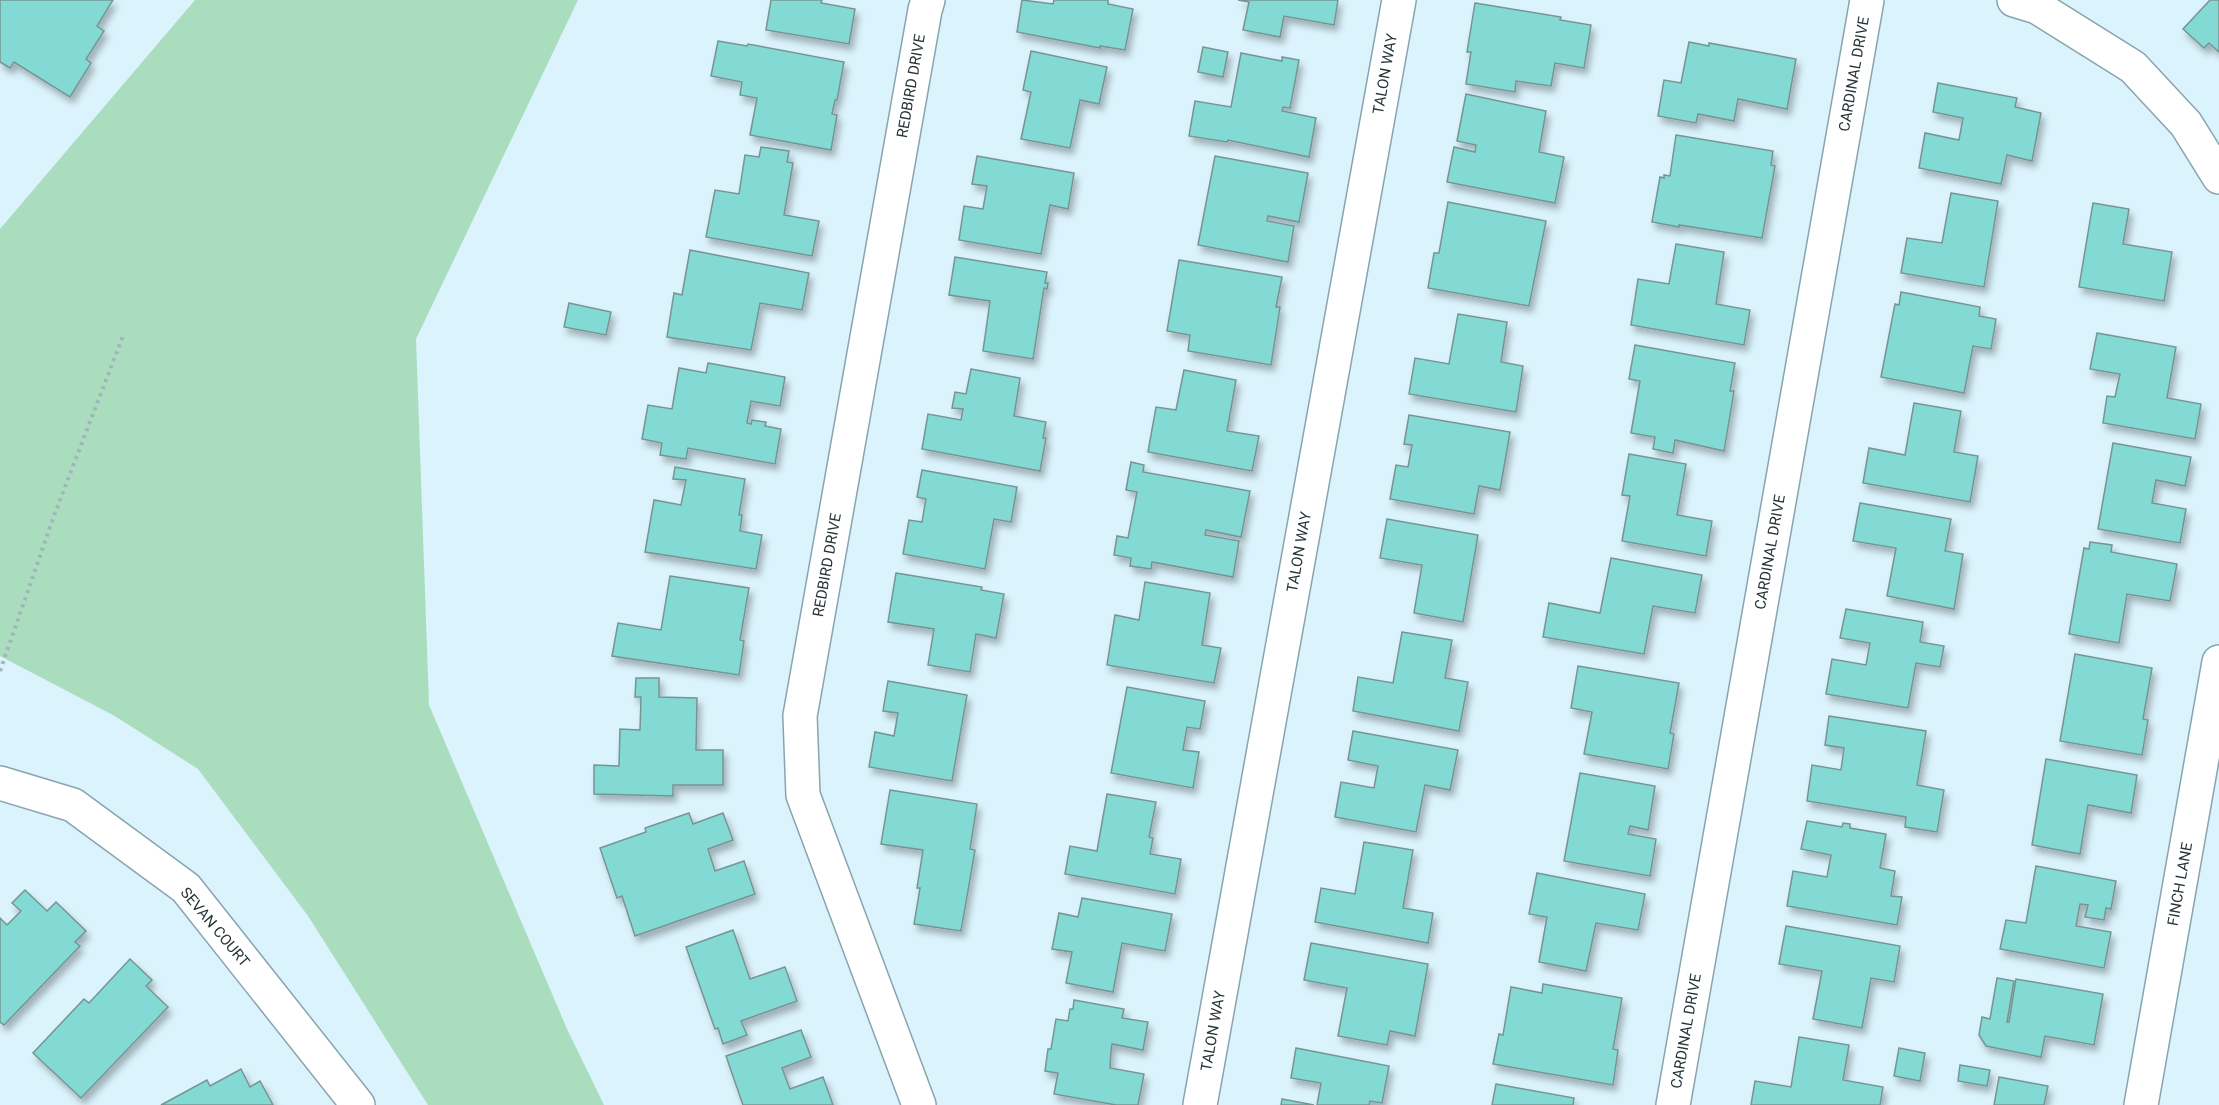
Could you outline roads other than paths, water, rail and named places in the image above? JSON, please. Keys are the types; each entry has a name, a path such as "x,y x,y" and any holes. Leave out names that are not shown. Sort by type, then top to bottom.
{"street":[{"name":"TALON WAY","path":"1200,1105 1399,0"},
{"name":"CARDINAL DRIVE","path":"1673,1105 1868,0"},
{"path":"2014,0 2037,7 2133,67 2186,124 2219,177"},
{"name":"REDBIRD DRIVE","path":"919,1105 803,795 800,716 926,5"},
{"name":"FINCH LANE","path":"2141,1105 2219,662"},
{"name":"SEVAN COURT","path":"0,783 73,805 186,888 358,1105"}]}
